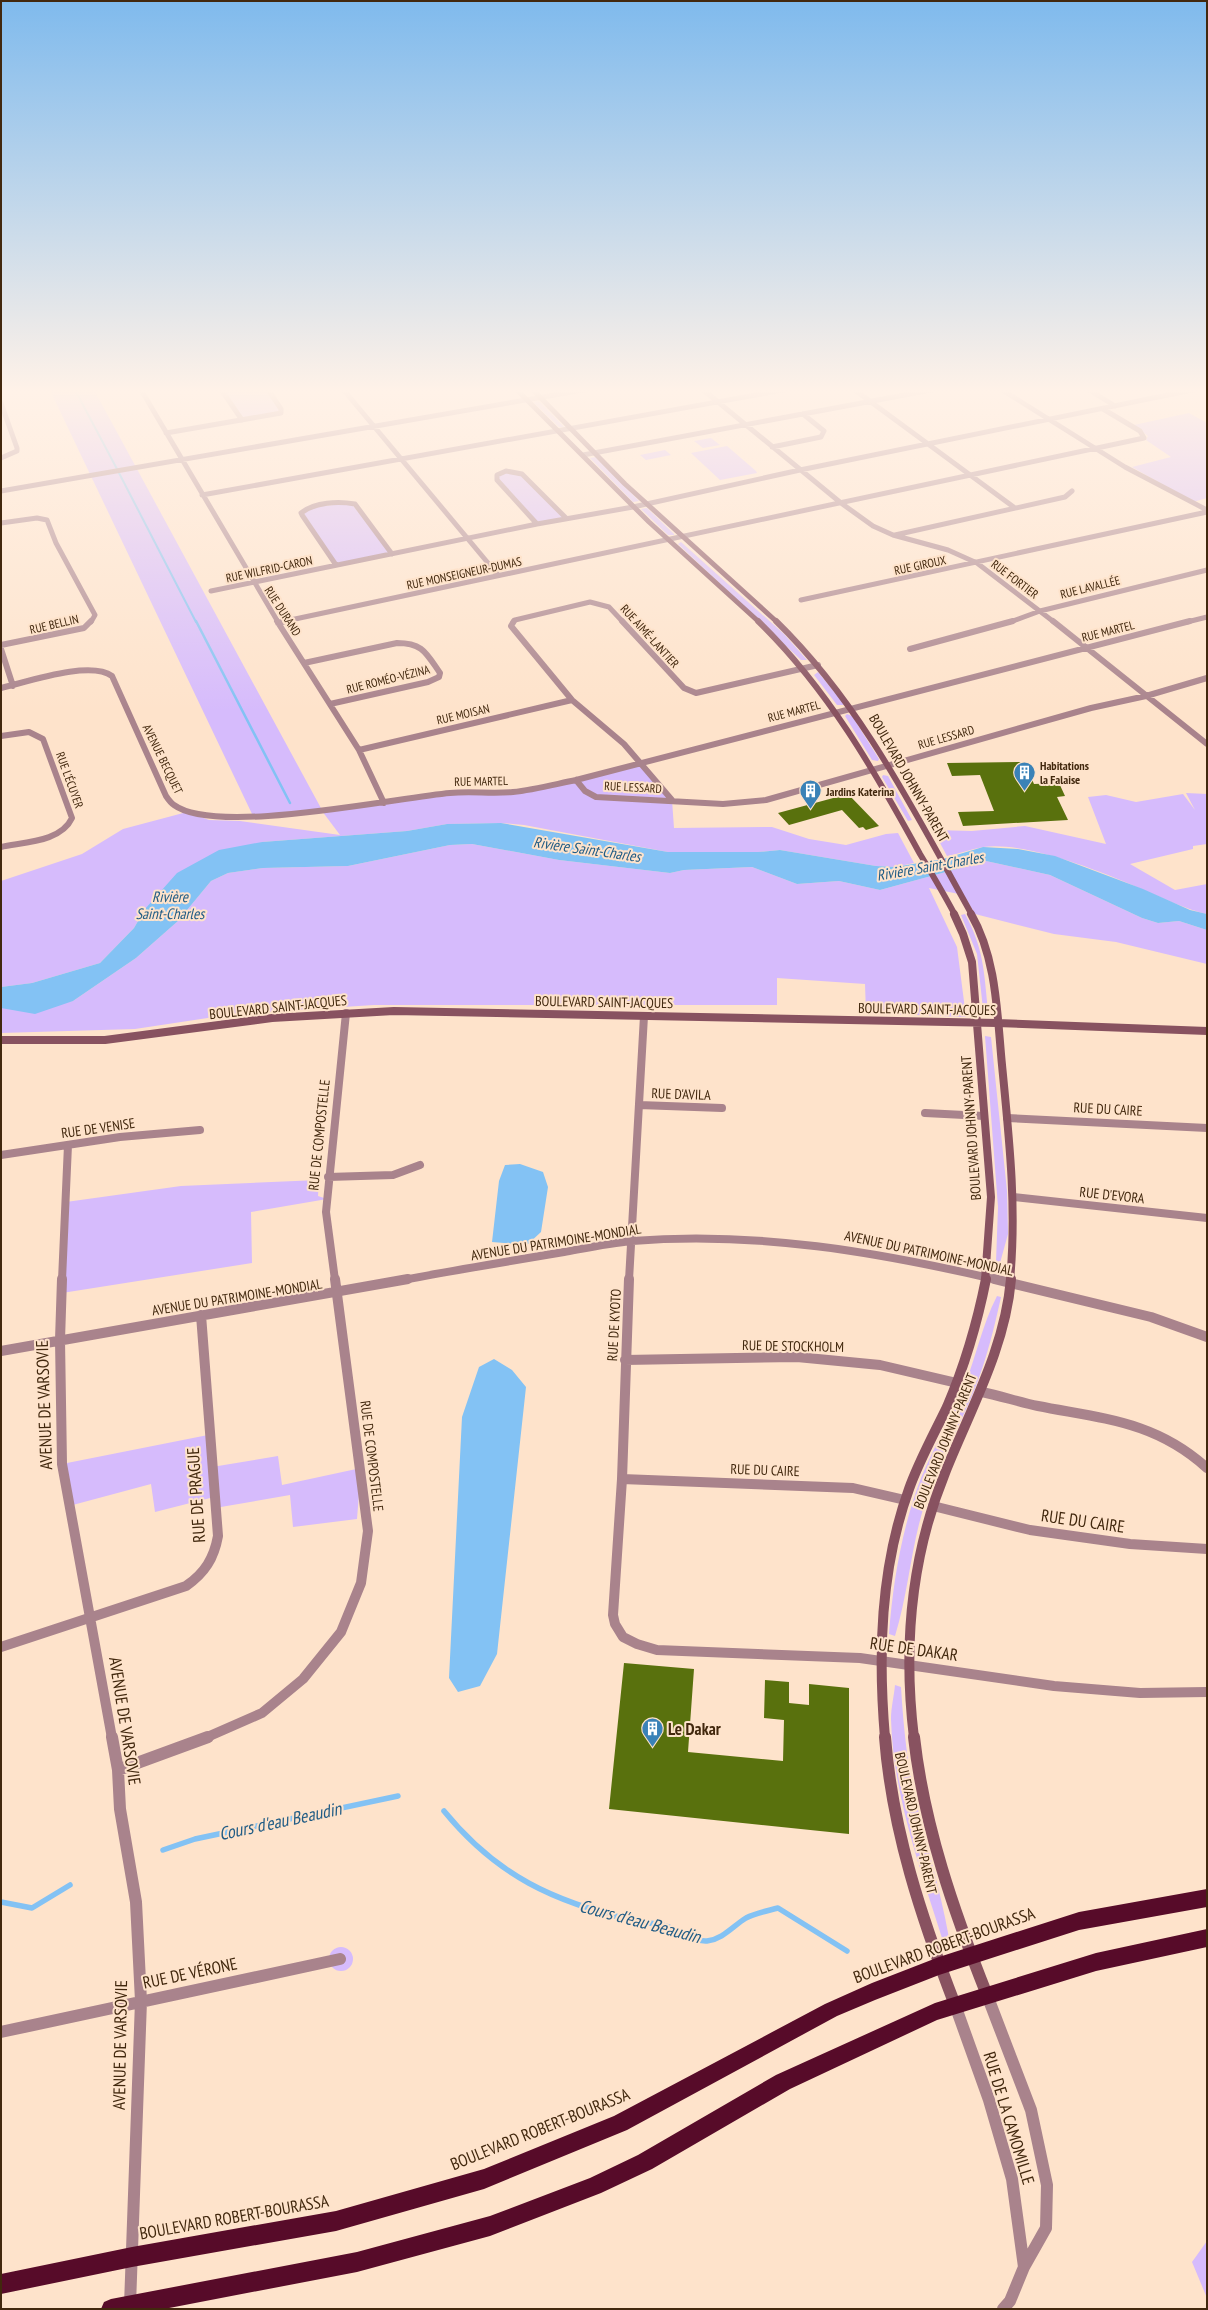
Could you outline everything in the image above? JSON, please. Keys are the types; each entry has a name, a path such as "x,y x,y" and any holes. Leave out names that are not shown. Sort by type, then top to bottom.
{"highway":[{"name":"BOULEVARD ROBERT-BOURASSA","path":"1,2284 132,2257 336,2221 484,2179 620,2123 831,2010 872,1992 939,1966 1079,1921 1207,1898"},
{"path":"120,2307 357,2262 490,2226 594,2186 638,2165 784,2082 955,2005 1096,1962 1207,1938"}],"street":[{"name":"RUE DURAND","path":"202,496 253,583 358,750 384,804"},
{"path":"432,496 498,575"},
{"path":"512,496 537,524"},
{"path":"544,496 566,518"},
{"name":"BOULEVARD JOHNNY-PARENT","path":"622,496 775,639 803,668 836,712 907,827 958,920 969,946 972,962 991,1197 988,1278 979,1317 956,1383 922,1456 905,1500 892,1548 884,1599 880,1660 883,1725 893,1793 909,1868 939,1966 955,2005"},
{"name":"BOULEVARD JOHNNY-PARENT","path":"639,496 682,538 775,618 818,665 853,708 888,765 975,920 990,961 1007,1118 1014,1197 1015,1240 1004,1323 982,1392 951,1456 932,1506 917,1567 911,1606 907,1664 918,1766 931,1826 971,1956 987,1995"},
{"name":"RUE WILFRID-CARON","path":"211,591 566,518 633,507 684,496"},
{"name":"RUE FORTIER","path":"832,496 872,526 894,535 934,545 977,563 1040,611 1207,744"},
{"name":"RUE MONSEIGNEUR-DUMAS","path":"278,622 498,575 682,538 874,496"},
{"path":"998,496 1015,508"},
{"path":"894,535 1066,496"},
{"path":"1179,496 1207,511"},
{"path":"336,565 302,515 306,508 341,502 355,504 392,554"},
{"name":"RUE GIROUX","path":"801,600 977,563 1207,511"},
{"name":"RUE BELLIN","path":"1,524 37,518 47,520 56,543 95,616 89,625 84,628 1,645"},
{"name":"RUE LAVALLÉE","path":"910,649 1003,625 1040,611 1207,570"},
{"name":"RUE AIMÉ-LANTIER","path":"672,800 642,763 624,744 572,700 514,630 512,626 515,620 590,602 600,602 609,607 684,688 696,693 818,665"},
{"name":"RUE MARTEL","path":"384,804 419,796 450,793 520,791 576,780 1207,617"},
{"name":"RUE ROMÉO-VÉZINA","path":"304,663 397,643 411,643 421,647 440,673 439,677 428,682 330,704"},
{"path":"1,649 13,686"},
{"name":"AVENUE BECQUET","path":"1,688 86,670 104,671 108,673 112,676 166,796 174,805 187,811 206,815 243,817 384,804"},
{"name":"RUE LESSARD","path":"576,780 585,791 596,797 723,804 761,801 872,771 888,765 1091,708 1146,696 1207,678"},
{"name":"RUE MOISAN","path":"358,750 572,700"},
{"name":"RUE L'ÉCUYER","path":"1,736 25,732 39,735 43,739 72,818 68,827 56,834 1,847"},
{"name":"BOULEVARD SAINT-JACQUES","path":"1,1040 105,1040 272,1018 346,1013 424,1012 996,1023 1207,1031"},
{"name":"RUE DE COMPOSTELLE","path":"118,1770 194,1743 262,1713 303,1679 340,1632 361,1583 366,1555 368,1531 326,1212 328,1177 346,1013"},
{"name":"RUE DE KYOTO","path":"620,1634 612,1621 612,1603 622,1479 626,1360 644,1016"},
{"name":"RUE D'AVILA","path":"639,1105 722,1108"},
{"path":"925,1113 984,1116"},
{"name":"RUE DU CAIRE","path":"1007,1118 1207,1128"},
{"name":"RUE DE VENISE","path":"1,1155 120,1137 200,1130"},
{"name":"AVENUE DE VARSOVIE","path":"68,1145 60,1340 62,1464 118,1770 120,1809 137,1913 141,2001 131,2221 132,2257 120,2307"},
{"path":"328,1177 393,1175 420,1165"},
{"name":"RUE D'EVORA","path":"1014,1197 1207,1218"},
{"name":"AVENUE DU PATRIMOINE-MONDIAL","path":"1,1351 201,1315 337,1293 483,1265 632,1241 706,1239 772,1241 843,1248 913,1260 1151,1317 1207,1337"},
{"name":"RUE DE PRAGUE","path":"1,1647 89,1616 186,1586 197,1579 209,1566 216,1551 218,1536 201,1315"},
{"name":"RUE DE STOCKHOLM","path":"626,1360 797,1357 880,1365 956,1383"},
{"path":"982,1392 1036,1405 1109,1418 1142,1426 1170,1440 1207,1468"},
{"name":"RUE DU CAIRE","path":"622,1479 853,1488 905,1500"},
{"name":"RUE DU CAIRE","path":"932,1506 1030,1530 1130,1544 1207,1549"},
{"name":"RUE DE DAKAR","path":"620,1634 634,1644 657,1650 880,1660 1054,1686 1140,1693 1207,1692"},
{"name":"RUE DE VÉRONE","path":"1,2032 340,1959"},
{"name":"RUE DE LA CAMOMILLE","path":"987,1995 1031,2110 1047,2185 1046,2228 1024,2267 1010,2300 1003,2309"},
{"name":"RUE DE LA CAMOMILLE","path":"955,2005 989,2100 1012,2179 1024,2267"}],"shaded area":[{"path":"100,496 151,496 322,810 419,796 514,792 642,763 672,800 674,828 772,827 809,839 846,845 886,834 898,833 914,863 895,867 876,866 780,850 758,852 668,852 524,825 501,823 447,824 407,831 262,842 145,909 134,928 100,963 32,983 1,987 1,881 82,854 123,829 187,812 209,820 240,821 340,835 322,811 253,816"},
{"path":"511,496 543,496 566,518 537,524"},
{"path":"627,496 634,496 639,501 633,502"},
{"path":"1182,496 1207,496 1207,498 1193,502"},
{"path":"351,503 392,554 336,565 302,515 306,508"},
{"path":"647,508 674,535 668,535 641,509"},
{"path":"681,542 784,634 807,660 801,660 678,544"},
{"path":"818,672 844,704 843,705 837,705 814,675"},
{"path":"847,714 852,716 879,759 878,761 872,760 845,716"},
{"path":"883,775 888,776 912,820 908,821 882,777"},
{"path":"1186,793 1207,794 1207,844 1193,846 1193,849 1130,864 1175,890 1207,884 1207,914 1183,907 1087,867 1042,853 1001,846 983,847 947,856 933,830 972,831 1025,826 1106,844 1088,797 1106,795 1136,802 1183,794 1195,810"},
{"path":"472,844 559,860 670,873 684,870 752,867 797,884 839,881 880,890 986,861 1050,875 1142,918 1158,923 1179,921 1207,930 1207,964 1116,942 1054,934 975,914 964,895 929,888 957,947 966,1017 866,1013 865,984 777,978 777,1005 374,1005 234,1014 135,1029 1,1033 1,1008 73,1001 136,958 178,921 211,881 228,873 263,868 348,866 450,845"},
{"path":"965,914 980,950 988,1010 983,1009 977,954 961,915"},
{"path":"985,1036 991,1037 1007,1191 1008,1234 1000,1263 996,1262 998,1207"},
{"path":"319,1180 318,1196 327,1199 251,1212 252,1263 62,1293 66,1202 181,1186"},
{"path":"997,1296 1001,1297 993,1333 974,1391 936,1472 926,1500 917,1533 904,1602 895,1636 889,1634 896,1575 899,1555 914,1497 926,1466 964,1387 987,1318"},
{"path":"208,1435 212,1467 278,1456 282,1485 361,1468 357,1519 293,1527 290,1495 215,1508 214,1497 155,1512 151,1484 69,1506 62,1464"},
{"path":"895,1685 901,1687 905,1736 912,1784 941,1899 949,1938 942,1938 917,1858 902,1803 893,1747 891,1719"},
{"path":"341,1947 350,1950 353,1959 350,1968 341,1971 332,1968 329,1959 332,1950"},
{"path":"1207,2241 1207,2298 1192,2262"}],"water":[{"name":"Rivière Saint-Charles","path":"501,823 668,852 758,852 780,850 876,866 895,867 943,859 983,847 1018,849 1055,856 1143,889 1190,910 1207,914 1207,930 1179,921 1158,923 1142,918 1050,875 986,861 880,890 839,881 797,884 752,867 684,870 670,873 559,860 472,844 450,845 348,866 263,868 228,873 211,881 178,921 136,958 73,1001 35,1014 1,1008 1,987 32,983 100,963 134,928 145,909 177,873 219,850 262,842 407,831 447,824"},
{"path":"520,1164 543,1172 548,1187 541,1232 527,1245 492,1242 499,1181 505,1165"},
{"path":"494,1359 512,1370 526,1387 497,1654 480,1686 458,1692 449,1678 462,1417 479,1367"}],"building":[{"name":"Habitations la Falaise","path":"1024,762 1034,784 1059,783 1065,796 1057,797 1068,820 963,826 958,812 994,811 980,775 952,776 947,763"},
{"name":"Jardins Katerina","path":"848,794 879,826 866,830 863,827 859,828 842,810 789,825 778,813"},
{"name":"Le Dakar","path":"624,1663 694,1669 688,1752 783,1761 784,1720 764,1718 765,1680 789,1682 789,1703 809,1705 809,1684 849,1688 849,1834 609,1809"}],"waterway":[{"path":"131,496 196,622"},
{"path":"196,621 290,803"},
{"name":"Cours d'eau Beaudin","path":"163,1850 195,1839 398,1796"},
{"name":"Cours d'eau Beaudin","path":"444,1811 464,1834 506,1869 529,1883 578,1905 635,1921 659,1924 701,1941 718,1938 746,1918 778,1908 847,1951"},
{"name":"Cours d'eau Beaudin","path":"1,1902 32,1908 70,1885"}],"place":[{"name":"Habitations la Falaise","path":"1025,792"},
{"name":"Jardins Katerina","path":"810,810"},
{"name":"Le Dakar","path":"652,1748"}]}
